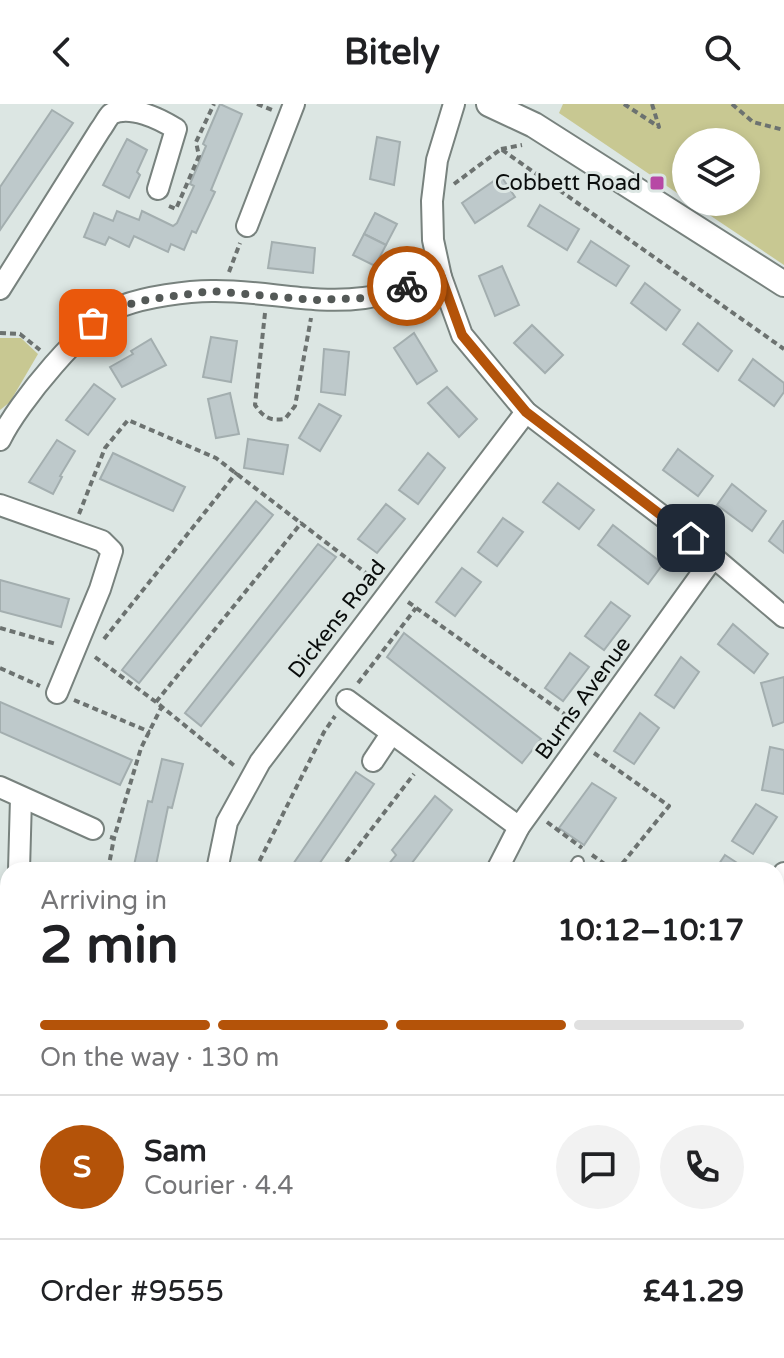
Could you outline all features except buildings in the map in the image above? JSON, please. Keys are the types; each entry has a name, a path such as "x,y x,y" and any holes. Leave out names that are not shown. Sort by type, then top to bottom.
{"street":[{"path":"247,226 294,104"},
{"path":"454,104 437,160 432,201 433,240 441,277 462,335 526,412 784,617"},
{"path":"489,104 534,125 784,284"},
{"path":"0,289 106,109 135,108 176,129 158,189"},
{"path":"0,437 56,363 93,323 122,306 151,299 222,292 314,300 365,298 441,277"},
{"name":"Dickens Road","path":"219,862 227,822 251,778 304,701 397,594 526,412"},
{"path":"0,505 102,541 112,551 83,652 57,693"},
{"name":"Burns Avenue","path":"506,862 525,819 713,558"},
{"path":"347,700 425,759 525,819"},
{"path":"373,761 391,734"},
{"path":"0,787 93,829"},
{"path":"19,862 21,798"}],"path":[{"path":"178,202 199,156 196,142 214,104"},
{"path":"257,104 265,108"},
{"path":"624,104 659,127 652,104"},
{"path":"732,104 753,122 784,130"},
{"path":"432,201 501,149 784,349"},
{"path":"222,292 247,226"},
{"path":"267,296 255,405 261,414 272,420 285,419 295,406 314,300"},
{"path":"0,333 20,334 56,363"},
{"path":"72,531 105,448 128,420 216,458 584,737 669,806 622,862"},
{"path":"83,652 237,472"},
{"path":"156,702 302,522"},
{"path":"259,862 324,732 416,608"},
{"path":"0,628 83,652 162,706 251,778"},
{"path":"110,862 141,748 162,706"},
{"path":"346,862 425,759"},
{"path":"525,819 601,862"},
{"path":"93,829 114,838"}],"green space":[{"path":"563,104 784,104 784,265 711,216 760,216 760,128 672,128 672,190 559,113"},
{"path":"0,338 21,338 38,354 10,402 0,410"}],"way so far":[{"path":"93,323 122,306 212,291 314,300 365,298 407,286"}],"place":[{"name":"Cobbett Road","path":"657,183"}],"route":[{"path":"407,286 441,277 462,335 526,412 691,538"}]}
